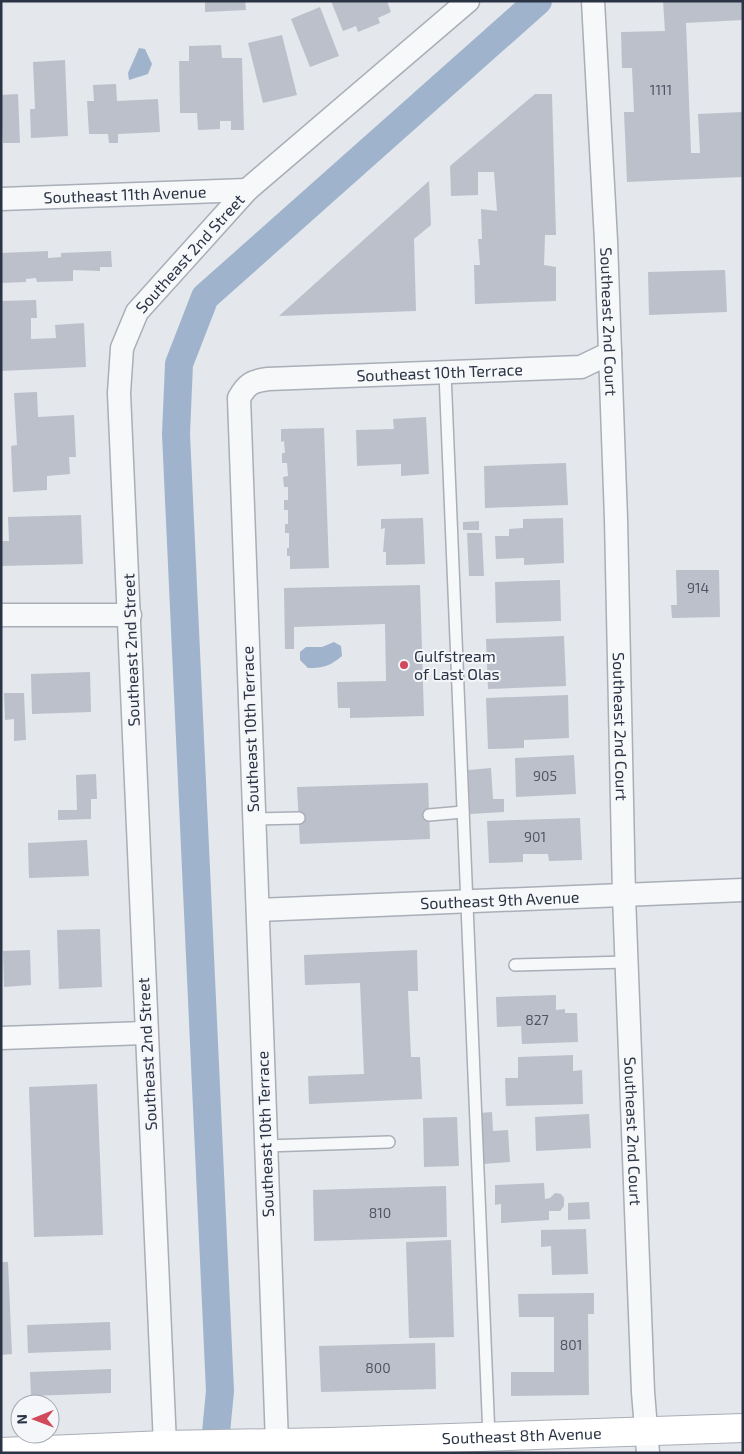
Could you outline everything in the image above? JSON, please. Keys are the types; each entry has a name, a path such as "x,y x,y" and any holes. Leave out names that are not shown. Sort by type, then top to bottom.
{"main road":[{"name":"Southeast 8th Avenue","path":"1,1452 277,1443 330,1448 490,1437 647,1442 743,1428"}],"street":[{"name":"Southeast 2nd Street","path":"175,1445 145,1032 130,615 119,393 122,348 136,312 247,190 468,1"},
{"name":"Southeast 2nd Court","path":"593,11 606,241 626,962 647,1442"},
{"name":"Southeast 11th Avenue","path":"1,199 247,190"},
{"name":"Southeast 10th Terrace","path":"277,1443 239,398 246,386 253,381 268,379 581,367 610,353"},
{"path":"1,615 130,615"},
{"name":"Southeast 9th Avenue","path":"258,910 743,890"},
{"path":"1,1038 145,1032"}],"lane":[{"path":"445,373 490,1437"},
{"path":"429,814 463,812"},
{"path":"254,819 299,818"},
{"path":"515,965 626,962"},
{"path":"265,1146 389,1142"}],"water":[{"path":"139,48 145,49 152,64 148,74 129,80 128,73"},
{"path":"334,642 341,646 342,656 334,662 323,667 308,668 300,660 300,652 306,647 322,647"}],"building":[{"path":"205,1 245,1 246,10 205,12"},
{"path":"331,1 387,1 391,12 378,18 380,23 358,32 356,26 343,31"},
{"path":"663,1 743,1 743,20 686,23 691,153 700,153 698,114 743,112 743,177 627,182 624,112 634,112 632,68 622,68 621,32 665,31"},
{"path":"320,7 339,56 310,67 291,19"},
{"path":"282,35 297,95 263,103 248,43"},
{"path":"221,45 222,58 242,58 244,130 231,130 231,121 220,121 220,129 198,130 197,113 180,113 179,61 189,61 189,46"},
{"path":"65,60 68,136 31,138 30,109 35,109 33,62"},
{"path":"116,84 117,101 158,99 160,132 118,134 118,143 109,143 108,134 89,134 87,101 94,101 93,85"},
{"path":"18,94 20,143 3,143 1,95"},
{"path":"535,94 552,94 556,235 545,235 544,265 556,267 556,301 475,304 474,265 480,265 478,239 482,239 481,209 497,211 494,172 478,172 478,195 451,196 450,166"},
{"path":"429,181 431,225 414,239 416,311 279,316"},
{"path":"48,251 48,258 61,257 61,253 111,251 112,267 100,267 100,271 73,270 73,281 37,282 36,278 26,279 26,282 1,283 1,253"},
{"path":"725,270 727,312 649,315 648,272"},
{"path":"36,300 37,318 31,318 31,339 56,338 55,325 84,323 86,367 1,371 1,301"},
{"path":"37,392 38,417 74,415 76,457 69,457 70,474 47,476 47,490 13,492 11,446 17,445 14,393"},
{"path":"426,417 429,474 401,476 401,464 357,466 356,430 394,429 393,419"},
{"path":"324,428 329,568 290,569 290,556 287,556 289,533 285,533 285,524 288,524 288,510 284,510 284,500 288,500 288,487 284,487 283,477 288,476 287,463 282,463 282,453 285,453 284,441 281,442 281,429"},
{"path":"566,463 568,505 485,508 484,466"},
{"path":"81,515 83,564 1,566 1,541 9,541 8,517"},
{"path":"423,518 425,564 386,565 386,552 383,552 385,528 381,529 381,519"},
{"path":"563,518 564,563 524,565 524,558 496,559 495,536 509,536 509,529 523,528 523,519"},
{"path":"479,521 479,530 463,530 463,522"},
{"path":"467,533 482,533 484,576 469,576"},
{"path":"676,570 719,570 720,617 672,618 671,605 677,605"},
{"path":"560,580 561,621 496,623 495,582"},
{"name":"Gulfstream of Last Olas","path":"420,585 424,716 350,718 350,708 338,708 337,682 386,681 385,624 294,627 294,649 285,649 284,588"},
{"path":"564,636 566,686 488,689 486,639"},
{"path":"90,672 91,712 32,714 31,674"},
{"path":"4,693 24,693 26,740 14,741 14,719 5,720"},
{"path":"568,695 569,738 524,740 524,748 488,749 486,698"},
{"path":"574,755 576,794 516,797 515,758"},
{"path":"491,768 493,799 504,799 504,812 470,814 468,770"},
{"path":"96,774 97,799 91,799 91,819 58,820 58,810 77,810 76,775"},
{"path":"428,783 430,839 300,844 297,787"},
{"path":"580,818 582,860 549,861 548,854 523,854 523,862 489,863 487,821"},
{"path":"87,840 89,876 29,878 28,843"},
{"path":"100,929 102,987 59,989 57,930"},
{"path":"30,950 31,985 4,987 3,951"},
{"path":"417,950 418,991 408,991 411,1057 420,1057 422,1099 309,1104 308,1076 364,1074 360,983 305,985 304,955"},
{"path":"556,995 556,1010 565,1009 565,1013 577,1013 578,1042 522,1044 521,1026 497,1027 496,997"},
{"path":"573,1055 573,1071 582,1070 583,1104 506,1106 505,1078 518,1078 518,1057"},
{"path":"97,1084 103,1235 34,1237 29,1087"},
{"path":"492,1112 493,1131 508,1130 510,1162 483,1164 481,1113"},
{"path":"589,1114 591,1148 536,1151 535,1117"},
{"path":"457,1117 459,1166 424,1167 423,1118"},
{"path":"544,1183 545,1199 550,1198 555,1193 561,1194 564,1198 564,1206 560,1211 549,1211 549,1220 501,1223 501,1204 495,1205 495,1185"},
{"path":"446,1186 447,1237 314,1241 313,1190"},
{"path":"589,1202 590,1219 568,1220 568,1203"},
{"path":"586,1229 588,1274 552,1275 551,1246 541,1247 541,1230"},
{"path":"451,1240 454,1337 409,1338 406,1242"},
{"path":"1,1262 8,1262 12,1354 1,1355"},
{"path":"594,1293 594,1314 588,1314 589,1395 511,1396 511,1372 554,1372 554,1317 519,1317 518,1294"},
{"path":"110,1322 111,1350 28,1353 27,1325"},
{"path":"435,1343 436,1389 321,1392 319,1346"},
{"path":"111,1369 111,1393 31,1394 30,1372"}],"waterway":[{"path":"214,1453 220,1391 176,434 179,364 205,297 538,1"}],"place":[{"name":"Gulfstream of Last Olas","path":"404,665"}]}
